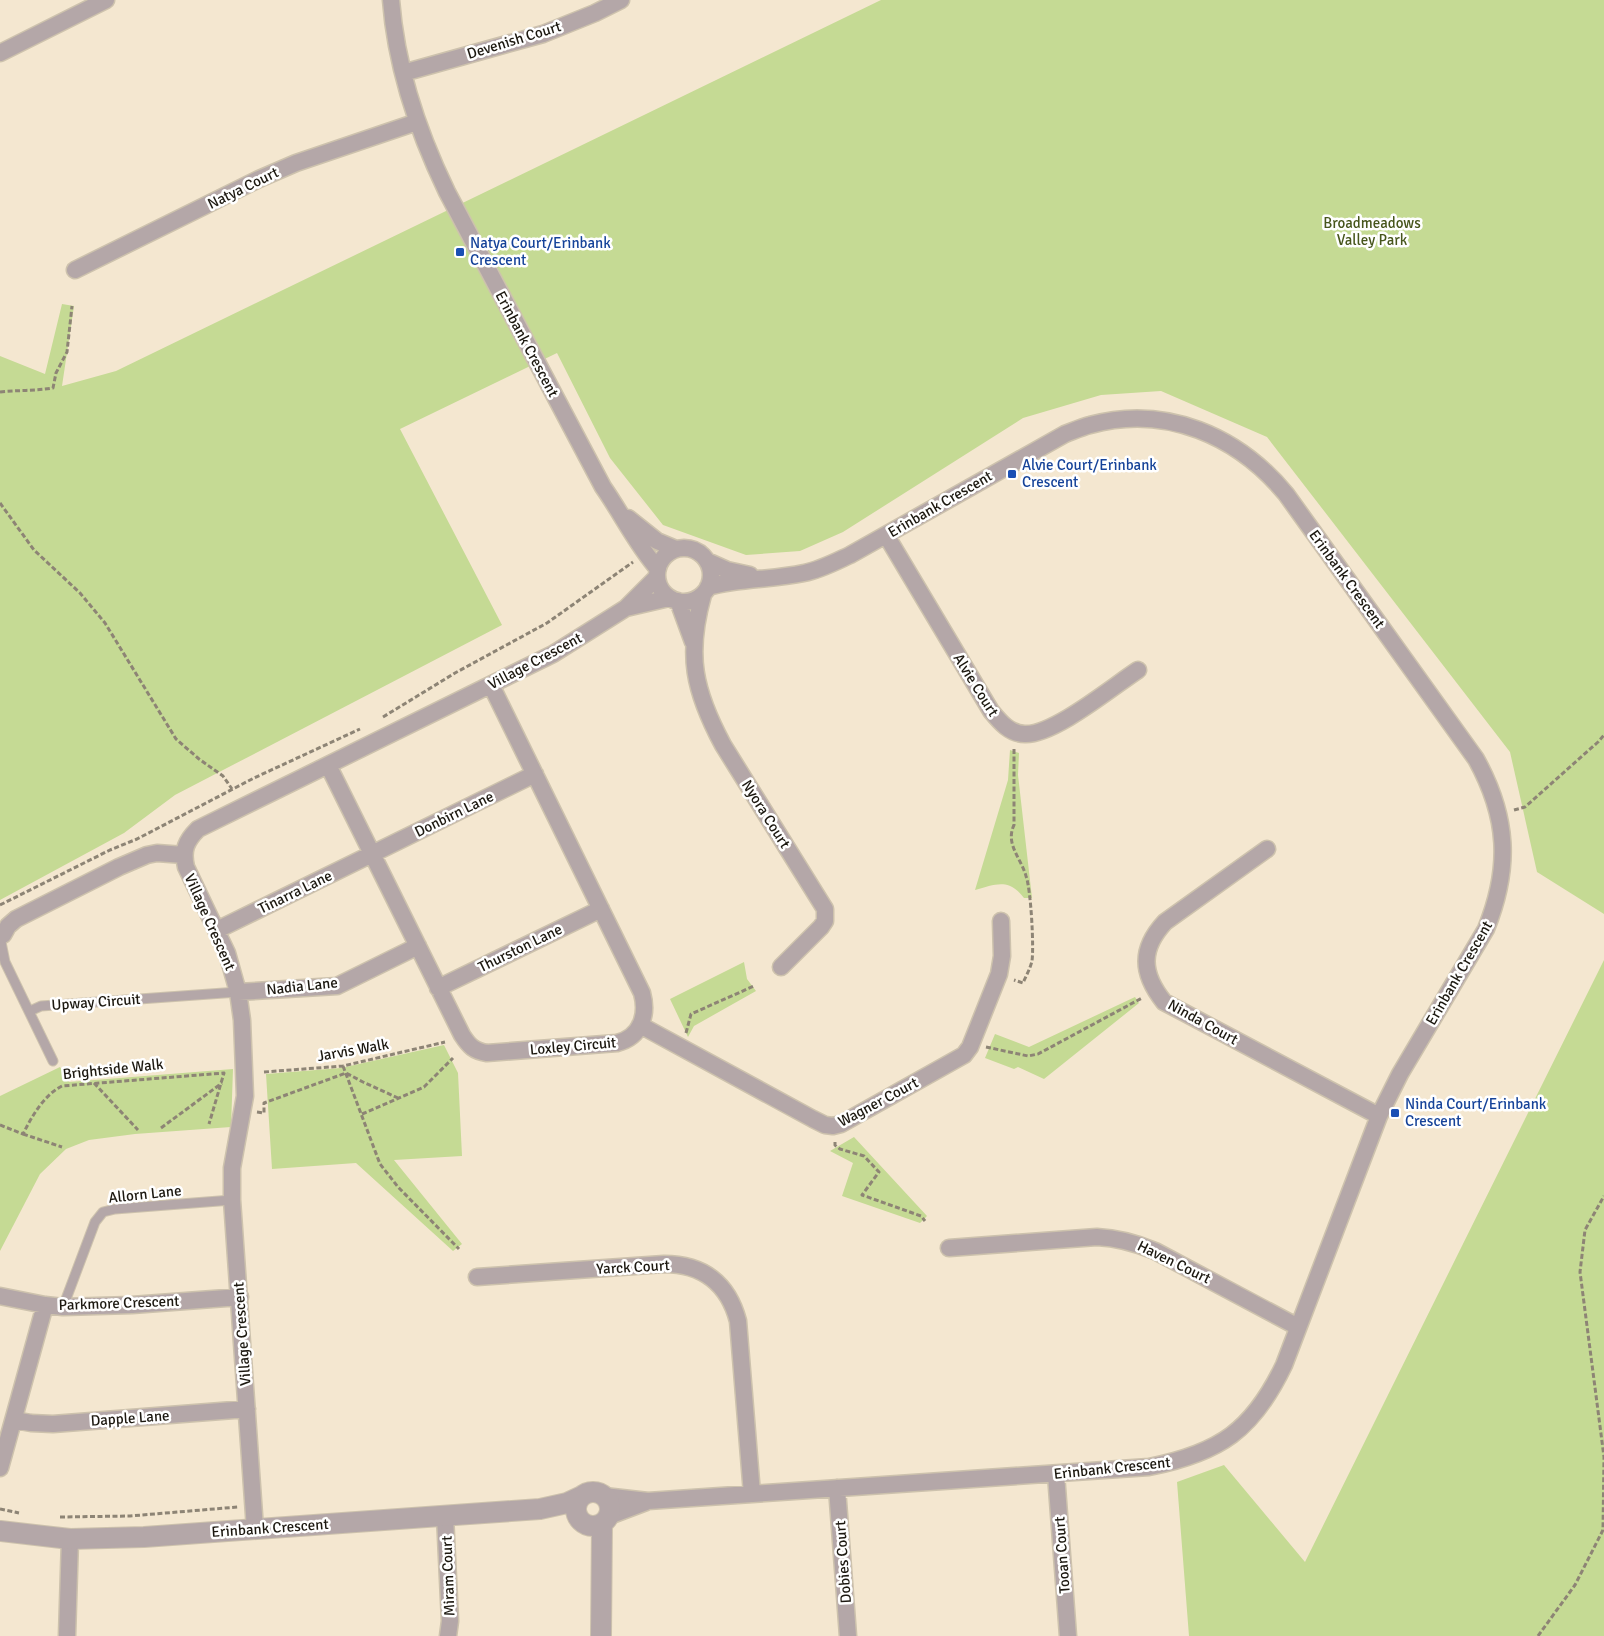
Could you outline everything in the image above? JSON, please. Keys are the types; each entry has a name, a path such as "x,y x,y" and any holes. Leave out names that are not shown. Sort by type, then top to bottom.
{"street":[{"path":"0,53 106,0"},
{"name":"Erinbank Crescent","path":"391,0 398,53 403,73 417,122 431,159 603,487 657,573"},
{"name":"Devenish Court","path":"403,73 543,34 595,13 621,0"},
{"name":"Natya Court","path":"75,270 259,179 296,163 417,122"},
{"name":"Erinbank Crescent","path":"604,1496 648,1501 1149,1467 1202,1453 1220,1443 1241,1427 1272,1389 1284,1364 1380,1116 1400,1074 1472,954 1489,921 1496,905 1501,877 1503,851 1499,815 1493,793 1476,758 1286,494 1270,475 1252,459 1216,436 1200,430 1161,420 1117,420 1091,425 1065,434 828,566 805,573 780,577 727,582 706,591"},
{"name":"Erinbank Crescent","path":"620,512 657,541 676,549"},
{"name":"Alvie Court","path":"886,535 991,712 1000,722 1014,732 1024,734 1036,733 1058,725 1138,670"},
{"path":"687,548 702,554 711,570 711,579 706,591 695,600 687,602 674,600 663,592 657,573 665,555 676,549 687,548"},
{"name":"Erinbank Crescent","path":"707,561 727,570 762,578"},
{"name":"Village Crescent","path":"255,1529 232,1200 232,1168 245,1096 242,1020 238,992 229,959 186,867 184,846 198,829 553,654 626,608 657,573"},
{"name":"Nyora Court","path":"706,591 697,616 694,644 694,667 699,693 709,719 723,745 825,909 825,921 821,927 781,967"},
{"name":"Village Crescent","path":"626,608 674,600"},
{"name":"Nyora Court","path":"674,600 694,644"},
{"path":"491,685 642,993 645,1013 640,1024"},
{"name":"Loxley Circuit","path":"328,766 373,853 438,988 469,1046 477,1051 487,1053 617,1043 625,1041 632,1036 640,1024"},
{"name":"Donbirn Lane","path":"373,853 535,774"},
{"name":"Ninda Court","path":"1266,849 1165,922 1155,933 1148,947 1146,961 1148,975 1155,991 1164,1002 1380,1116"},
{"name":"Upway Circuit","path":"3,935 8,926 16,919 118,867 156,853 184,855"},
{"name":"Tinarra Lane","path":"217,930 373,853"},
{"name":"Thurston Lane","path":"438,988 601,909"},
{"path":"970,1048 998,974 1002,956 1001,921"},
{"name":"Nadia Lane","path":"238,992 337,986 418,946"},
{"name":"Wagner Court","path":"640,1024 813,1119 825,1125 833,1126 964,1056 970,1048"},
{"name":"Haven Court","path":"949,1248 1090,1238 1116,1238 1136,1243 1155,1251 1298,1327"},
{"name":"Yarck Court","path":"477,1277 664,1264 680,1264 694,1268 709,1276 720,1285 729,1297 738,1321 752,1494"},
{"name":"Parkmore Crescent","path":"0,1296 45,1306 63,1307 132,1305 240,1297"},
{"path":"0,1468 45,1306"},
{"name":"Dapple Lane","path":"14,1420 54,1424 247,1409"},
{"name":"Tooan Court","path":"1056,1474 1068,1636"},
{"name":"Dobies Court","path":"837,1488 848,1636"},
{"path":"593,1520 610,1505 604,1496 593,1492 582,1496 577,1506 593,1520 601,1586 602,1636"},
{"name":"Erinbank Crescent","path":"0,1531 70,1539 144,1537 540,1509 567,1503 582,1496"},
{"name":"Erinbank Crescent","path":"540,1509 593,1520 648,1501"},
{"name":"Miram Court","path":"445,1516 450,1612 448,1636"},
{"path":"67,1636 70,1539"}],"lane":[{"name":"Upway Circuit","path":"3,935 1,942 5,962 30,1011 41,1006 238,992"},
{"name":"Brightside Walk","path":"30,1011 53,1061"},
{"name":"Allorn Lane","path":"63,1307 95,1222 104,1212 115,1209 232,1200"}],"path":[{"path":"0,392 53,388 56,373 67,352 72,306"},
{"path":"0,503 34,550 80,593 106,623 176,739 223,776 232,789"},
{"path":"378,720 455,673 547,623 645,554"},
{"path":"0,905 110,850 137,839 232,789 363,727"},
{"path":"1499,815 1525,807 1604,735"},
{"path":"998,974 1023,983 1032,961 1032,922 1027,876 1010,837 1014,825 1014,749"},
{"path":"680,1046 687,1031 691,1014 754,986"},
{"path":"970,1048 987,1047 1028,1056 1038,1054 1155,991"},
{"name":"Jarvis Walk","path":"264,1072 343,1066 445,1042"},
{"path":"362,1114 424,1087 453,1058"},
{"path":"343,1066 377,1158 387,1175 459,1249"},
{"name":"Brightside Walk","path":"22,1134 52,1091 62,1086 224,1073 222,1083"},
{"path":"243,1110 264,1113 264,1103 346,1073 398,1098"},
{"path":"93,1083 138,1130"},
{"path":"209,1124 222,1083"},
{"path":"161,1128 222,1083"},
{"path":"0,1125 62,1147"},
{"path":"833,1126 835,1145 840,1149 864,1156 879,1172 862,1195 921,1216 925,1221"},
{"path":"1538,1636 1575,1585 1603,1530 1604,1457 1580,1272 1585,1230 1604,1196"},
{"path":"57,1518 130,1516 254,1507"},
{"path":"0,1509 20,1513"}],"green space":[{"name":"Broadmeadows Valley Park","path":"881,0 1604,0 1604,914 1537,872 1510,752 1267,437 1161,391 1101,395 1023,418 843,532 800,551 746,555 663,525 610,458 557,353 400,429 502,625 175,795 124,833 0,900 0,356 45,374 62,304 74,306 62,386 116,371"},
{"path":"1010,750 1019,753 1018,775 1032,898 1024,898 1013,887 1002,884 975,890 1008,780"},
{"path":"1604,960 1604,1636 1189,1636 1177,1482 1224,1465 1305,1562"},
{"path":"744,962 747,979 756,991 694,1026 688,1037 670,999"},
{"path":"1135,997 1139,1003 1044,1079 1018,1067 1014,1069 985,1058 995,1034 1029,1047"},
{"path":"444,1045 458,1073 462,1156 394,1160 462,1244 453,1251 356,1163 272,1169 266,1074 341,1068"},
{"path":"60,1067 69,1082 233,1069 231,1127 135,1134 89,1140 66,1149 40,1174 0,1251 0,1096"},
{"path":"854,1137 927,1216 920,1223 842,1196 853,1163 830,1151"}],"place":[{"name":"Natya Court/Erinbank Crescent","path":"460,252"},
{"name":"Alvie Court/Erinbank Crescent","path":"1012,474"},
{"name":"Ninda Court/Erinbank Crescent","path":"1395,1113"}]}
